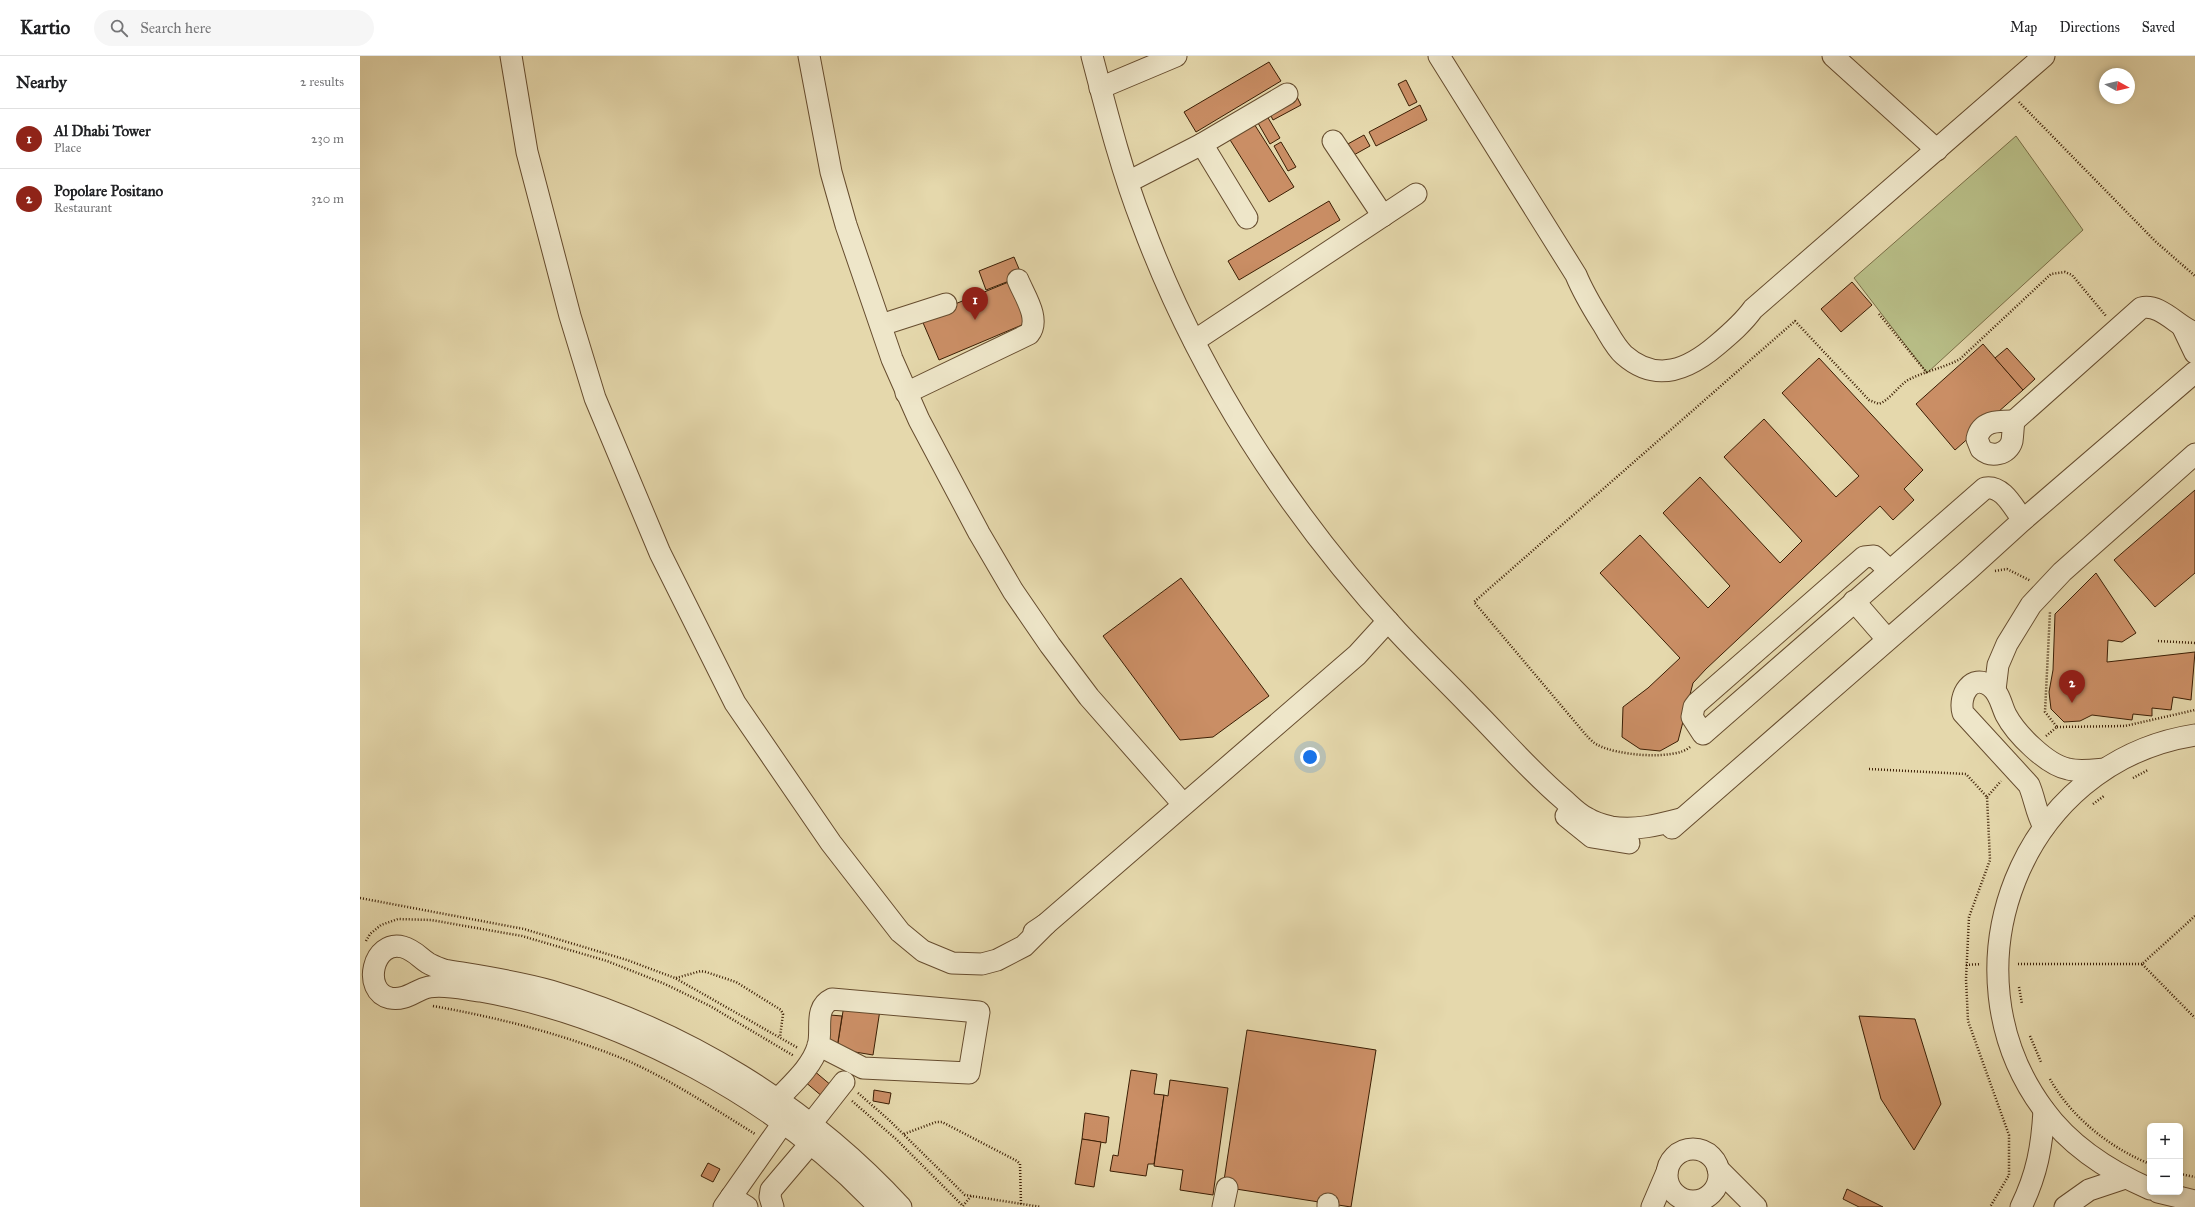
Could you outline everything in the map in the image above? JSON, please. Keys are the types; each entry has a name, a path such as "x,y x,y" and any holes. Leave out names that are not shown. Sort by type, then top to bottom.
{"street":[{"path":"510,56 527,152 570,316 595,398 657,546 735,703 831,843 891,919 908,932 927,941 947,947 968,950 988,949 1009,944 1028,936 1046,924 1392,626"},
{"path":"809,56 831,172 858,262 906,393 979,533 1013,590 1050,645 1089,697 1184,804"},
{"path":"1439,56 1576,275 1589,288 1613,328 1621,337 1642,351 1654,355 1678,356 1702,348 1737,318 1753,309 2044,56"},
{"path":"1833,56 1850,64 1937,150"},
{"path":"1168,59 1096,72 1106,114 1128,182 1160,269 1194,341 1233,412 1282,487 1344,570 1392,626 1550,788 1587,819 1609,826 1633,829 1655,826 1682,819 1968,570 2023,520 2195,372"},
{"path":"1128,182 1202,144 1287,94"},
{"path":"1332,141 1383,216"},
{"path":"1202,144 1248,218"},
{"path":"1194,341 1416,194"},
{"path":"906,393 1029,334 1033,326 1033,316 1018,280"},
{"path":"881,325 946,304"},
{"path":"2014,421 2141,308 2147,306 2158,309 2189,331 2195,353"},
{"path":"1995,690 1998,665 2007,644 2022,618 2043,591 2195,454"},
{"path":"1889,570 1874,556 1864,557 1709,693 1694,707 1692,712 1694,721 1703,734 1984,488 1991,487 1998,489 2023,520"},
{"path":"1854,601 1887,639"},
{"path":"2044,826 2038,817 2034,797 2029,785 2014,766 1963,713 1960,705 1961,697 1965,690 1972,685 1980,683 1988,685 1995,690 2012,725 2049,761 2067,769 2104,769"},
{"path":"2147,1188 2124,1178 2084,1151 2068,1137 2044,1110 2023,1077 2008,1041 1999,1003 1997,964 2001,927 2010,892 2024,858 2044,826 2077,791 2104,769 2140,750 2178,738 2195,735"},
{"path":"879,1207 810,1134 777,1100 704,1054 622,1016 578,1000 512,982 444,970 429,963 412,949 400,946 389,947 379,955 374,966 373,978 378,990 388,997 399,999 427,988 440,986 521,1000 563,1011 604,1025 716,1079 783,1123 810,1134 841,1148 901,1207"},
{"path":"777,1100 802,1073 816,1050 820,1013 826,1002 832,999 978,1012 970,1073 863,1068 816,1050"},
{"path":"773,1207 770,1197 771,1190 844,1082"},
{"path":"2021,1207 2036,1173 2042,1145 2044,1110"},
{"path":"734,1204 749,1174 783,1123"},
{"path":"1652,1207 1673,1158 1687,1149 1695,1149 1710,1155 1718,1169 1756,1207"},
{"path":"1664,1207 1697,1199 1716,1185 1718,1169"},
{"path":"1667,1172 1670,1187 1680,1198 1723,1199 1752,1207"},
{"path":"2065,1207 2089,1190 2124,1178"},
{"path":"2170,1195 2195,1201"}],"path":[{"path":"2006,89 2155,241 2195,276"},
{"path":"1703,734 1687,749 1669,756 1651,756 1597,745 1586,735 1474,602 1795,321 1874,403 1879,404 1886,401 1906,382 1946,367 1960,358 2046,278 2058,272 2065,272 2077,280 2116,329"},
{"path":"1879,314 1928,373"},
{"path":"1992,571 2007,569 2029,579 2050,596 2045,712 2057,727"},
{"path":"2158,641 2195,643"},
{"path":"2033,747 2057,727 2125,726 2195,710"},
{"path":"1987,797 2014,766"},
{"path":"1868,769 1966,774 1987,797 1990,860 1969,917 1966,965 1968,1021 2009,1135 2009,1175 1990,1207"},
{"path":"2131,778 2150,769"},
{"path":"2090,806 2107,793"},
{"path":"360,898 524,929 620,957 675,978 780,1038 816,1050"},
{"path":"1966,965 2142,964 2195,916"},
{"path":"2018,970 2019,957"},
{"path":"2142,964 2195,1018"},
{"path":"675,978 701,971 736,982 781,1010 783,1014 780,1038"},
{"path":"2019,983 2022,1007"},
{"path":"2028,1031 2042,1065"},
{"path":"2048,1076 2066,1102 2101,1136 2121,1150 2147,1163"},
{"path":"844,1082 904,1134 965,1195 1041,1207"},
{"path":"904,1134 936,1122 942,1122 1017,1161 1020,1164 1021,1204"},
{"path":"2183,1175 2195,1177"},
{"path":"962,1207 972,1196"}],"green space":[{"path":"2016,136 2083,230 1927,373 1854,278"}],"building":[{"path":"1269,62 1281,81 1196,132 1184,112"},
{"path":"1406,80 1417,102 1409,106 1398,84"},
{"path":"1297,97 1301,105 1273,120 1269,112"},
{"path":"1420,105 1427,120 1376,146 1369,132"},
{"path":"1264,111 1280,138 1270,144 1254,116"},
{"path":"1251,119 1294,187 1269,202 1227,135"},
{"path":"1364,135 1370,146 1352,156 1346,145"},
{"path":"1281,142 1296,167 1288,171 1274,146"},
{"path":"1329,201 1340,220 1239,280 1228,261"},
{"path":"1014,257 1022,276 986,290 979,271"},
{"path":"1011,281 1029,322 939,360 921,318"},
{"path":"1852,282 1872,305 1841,332 1821,309"},
{"path":"1983,344 2023,390 1955,450 1916,404"},
{"path":"2007,348 2035,379 2023,390 1995,358"},
{"path":"1819,358 1923,470 1904,489 1914,500 1893,520 1880,506 1706,669 1693,683 1678,741 1660,751 1640,749 1622,737 1623,707 1648,688 1680,658 1600,573 1640,535 1708,608 1730,586 1663,513 1700,477 1780,563 1802,541 1724,457 1764,419 1836,497 1859,476 1782,393"},
{"path":"2195,490 2195,573 2155,607 2114,560"},
{"path":"2096,573 2136,633 2122,642 2108,640 2107,662 2195,652 2191,700 2173,697 2171,710 2152,708 2152,716 2133,714 2132,720 2092,715 2080,721 2064,722 2051,709 2049,692 2053,670 2055,614"},
{"path":"1181,578 1269,696 1213,737 1180,740 1103,636"},
{"path":"844,1005 880,1010 873,1055 837,1049"},
{"path":"830,1015 842,1016 837,1048 825,1046"},
{"path":"1859,1016 1915,1019 1941,1104 1914,1150 1881,1099"},
{"path":"1247,1030 1376,1050 1351,1207 1223,1187"},
{"path":"813,1070 832,1086 823,1097 804,1081"},
{"path":"1131,1070 1157,1074 1154,1094 1164,1095 1154,1164 1148,1164 1146,1176 1110,1171 1113,1155 1118,1156"},
{"path":"1170,1080 1228,1088 1213,1195 1180,1190 1183,1170 1154,1166 1164,1095 1168,1096"},
{"path":"874,1090 891,1093 889,1104 873,1101"},
{"path":"1085,1113 1109,1117 1106,1143 1082,1139"},
{"path":"1082,1139 1101,1142 1094,1187 1075,1184"},
{"path":"708,1163 720,1169 713,1182 701,1176"},
{"path":"1847,1189 1883,1207 1859,1207 1843,1199"}],"place":[{"name":"Al Dhabi Tower","path":"975,320"},
{"name":"Popolare Positano","path":"2072,703"}]}
